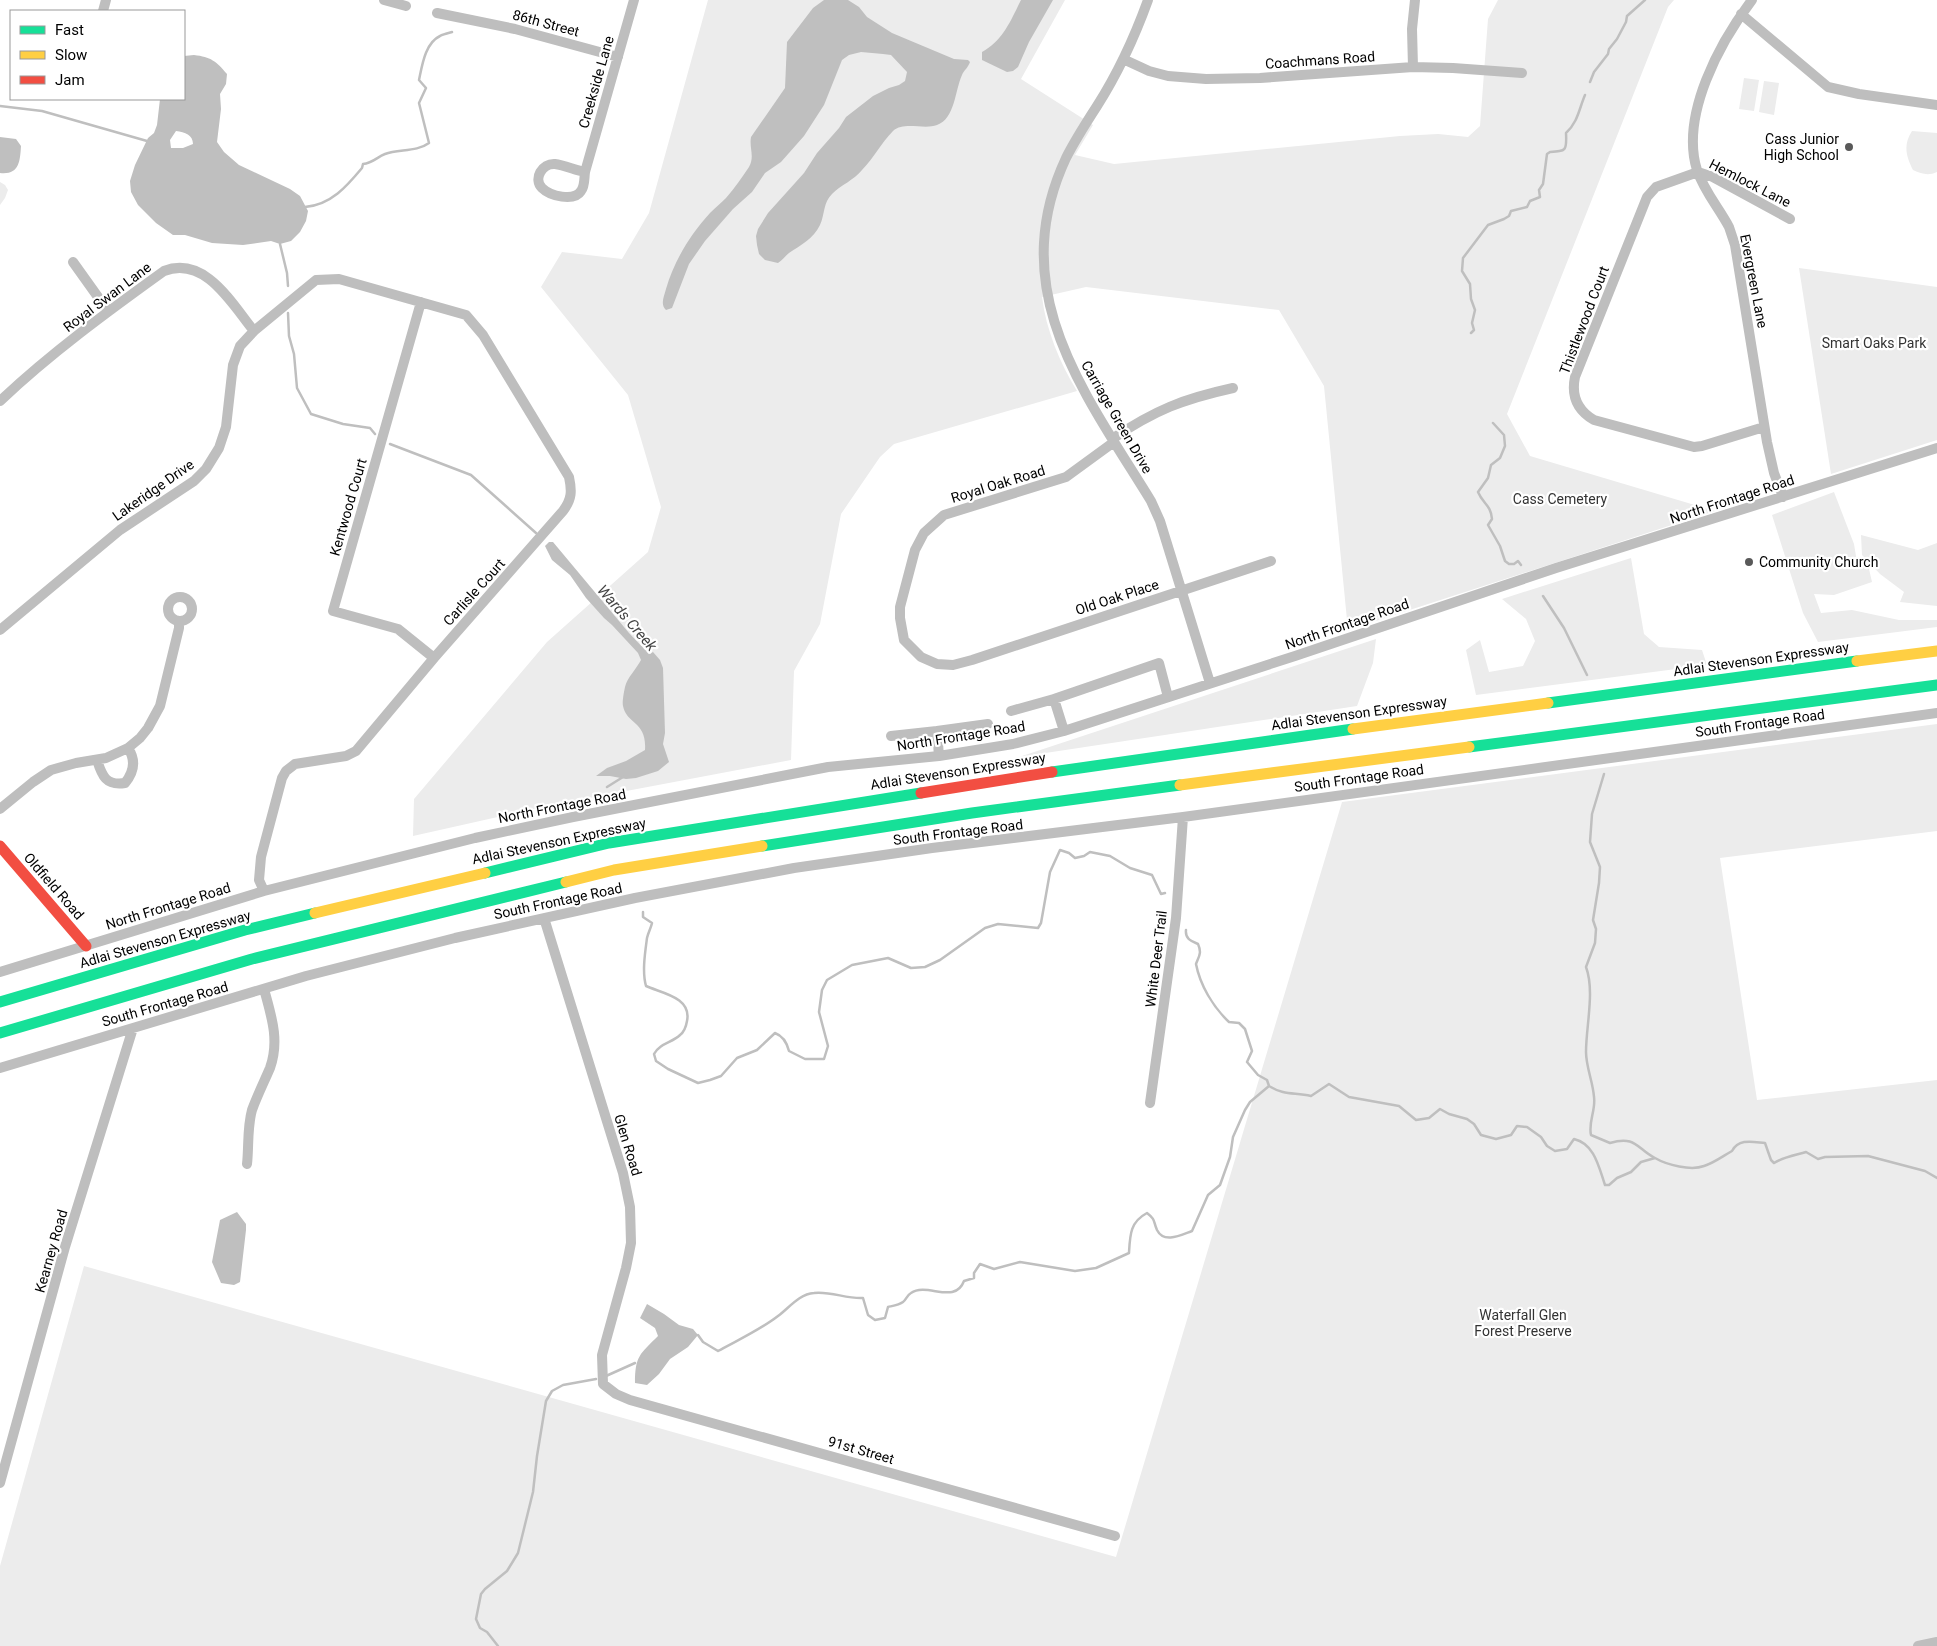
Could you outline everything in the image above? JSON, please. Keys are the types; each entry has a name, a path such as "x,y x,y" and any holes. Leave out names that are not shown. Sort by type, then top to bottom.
{"main road":[{"name":"Adlai Stevenson Expressway","path":"0,1002 245,930 609,842 1095,765 1820,665 1937,651"},
{"path":"0,1033 252,959 614,870 972,813 1937,686"},
{"name":"Oldfield Road","path":"0,846 86,946"}],"street":[{"path":"384,0 406,6"},
{"name":"Creekside Lane","path":"585,172 555,164 547,165 542,168 539,174 539,182 541,187 547,191 567,198 574,197 584,187 585,172 634,0"},
{"name":"Carriage Green Drive","path":"1148,0 1123,59 1061,169 1049,206 1042,261 1058,338 1073,373 1151,501 1160,521 1210,683"},
{"path":"1413,68 1412,29 1415,0"},
{"name":"Evergreen Lane","path":"1752,0 1720,48 1697,112 1694,151 1698,172 1707,192 1729,228 1735,245 1769,456 1783,497"},
{"name":"86th Street","path":"437,13 515,29 618,57"},
{"path":"1741,14 1828,87 1859,94 1937,105"},
{"name":"Coachmans Road","path":"1123,59 1149,71 1168,76 1206,79 1260,78 1413,68 1453,68 1522,73"},
{"name":"Hemlock Lane","path":"1698,172 1713,177 1790,219"},
{"name":"Thistlewood Court","path":"1698,172 1656,187 1647,197 1575,377 1574,397 1584,414 1594,420 1683,445 1702,446 1764,427"},
{"path":"73,262 108,311"},
{"name":"Royal Swan Lane","path":"0,401 42,364 108,311 164,272 174,268 188,268 200,272 212,281 254,331"},
{"name":"Carlisle Court","path":"254,331 316,280 339,279 466,315 477,325 569,477 572,492 568,504 563,511 434,658 356,751 346,756 295,764 286,771 282,778 261,857 260,880 264,891"},
{"name":"Kentwood Court","path":"421,302 333,610 398,629 434,658"},
{"name":"Lakeridge Drive","path":"0,630 120,530 194,481 206,469 219,448 226,427 235,355 243,342 254,331"},
{"name":"Royal Oak Road","path":"972,660 953,665 937,664 921,657 904,640 900,607 915,550 924,533 944,516 1066,477 1158,410 1201,395 1233,388"},
{"name":"North Frontage Road","path":"0,972 264,891 475,838 573,817 828,768 939,756 1013,744 1064,731 1556,568 1937,448"},
{"name":"Old Oak Place","path":"972,660 1271,562"},
{"path":"0,809 33,782 52,770 64,765 106,758 128,748 140,738 160,706 179,628 179,621"},
{"path":"1011,711 1054,699 1159,663 1168,697"},
{"path":"1054,699 1064,731"},
{"name":"South Frontage Road","path":"0,1068 306,976 436,942 635,898 794,868 1937,713"},
{"path":"891,736 988,724"},
{"path":"937,731 939,756"},
{"path":"96,760 100,770 109,782 115,784 125,783 133,768 133,760 128,748"},
{"name":"White Deer Trail","path":"1150,1103 1176,918 1183,816"},
{"name":"Glen Road","path":"544,918 623,1173 630,1207 632,1230 629,1253 602,1354 604,1384"},
{"path":"247,1164 249,1124 256,1098 272,1061 275,1042 274,1024 264,989"},
{"name":"Kearney Road","path":"0,1483 65,1247 133,1028"},
{"name":"91st Street","path":"604,1384 616,1394 630,1400 1115,1536"},
{"path":"1918,1646 1937,1642"}],"green space":[{"name":"Cass Cemetery","path":"708,0 1065,0 1021,79 1093,125 1075,155 1114,164 1400,136 1438,134 1468,137 1480,126 1488,19 1498,0 1674,0 1668,7 1507,414 1530,456 1715,511 1348,630 1324,386 1279,310 1086,287 1042,297 1047,322 1055,346 1077,391 894,444 880,457 841,514 820,624 794,671 791,760 547,806 413,836 414,799 547,642 648,552 661,507 628,395 541,287 562,252 622,259 649,213"},
{"path":"1744,78 1759,80 1754,111 1739,109"},
{"path":"1764,81 1779,83 1774,115 1759,112"},
{"path":"1912,131 1937,133 1937,172 1925,174 1913,170 1906,150 1907,141"},
{"path":"0,182 8,190 0,205"},
{"name":"Smart Oaks Park","path":"1799,268 1937,287 1937,440 1831,474"},
{"path":"1834,492 1854,544 1857,562 1869,569 1872,582 1834,595 1814,594 1821,613 1852,610 1899,620 1937,620 1937,627 1818,642 1803,613 1772,515"},
{"path":"1861,535 1918,550 1937,543 1937,606 1900,602 1904,592 1880,574 1862,555"},
{"path":"1631,558 1644,634 1659,647 1702,650 1707,665 1476,695 1466,650 1480,640 1489,672 1523,666 1535,641 1526,619 1502,599"},
{"path":"1376,639 1373,663 1357,706 1019,757"},
{"name":"Waterfall Glen Forest Preserve","path":"1937,724 1937,831 1720,858 1757,1100 1937,1080 1937,1646 0,1646 0,1566 84,1266 1116,1557 1342,802"}],"shaded area":[{"path":"824,0 848,0 859,7 867,17 892,33 954,59 968,60 970,62 962,75 948,117 937,125 926,127 908,126 893,131 859,174 829,197 820,225 810,238 778,263 765,260 759,254 756,236 768,213 804,173 817,153 846,117 873,96 905,81 907,72 891,55 861,52 849,55 842,60 824,105 804,136 781,162 765,173 752,192 733,209 705,241 689,264 672,308 666,310 663,305 664,298 669,279 678,258 696,230 724,200 749,167 752,159 751,137 785,88 787,42 813,8"},
{"path":"1021,0 1053,0 1029,42 1018,67 1013,71 1007,72 982,60 982,52 1001,36"},
{"path":"185,56 205,57 216,63 227,74 226,84 220,94 221,109 217,142 224,152 239,165 290,189 300,196 308,211 306,221 300,232 291,241 280,244 271,241 243,245 212,243 185,235 173,235 156,223 138,205 131,192 130,181 135,165 148,138 154,133 157,125 160,100 185,100","holes":["176,131 190,136 193,144 183,148 171,148 170,140"]},
{"path":"0,137 16,139 21,146 19,162 15,170 11,172 0,173"},
{"path":"549,542 553,542 629,633 649,654 653,652 660,660 663,668 665,733 663,744 669,762 658,771 626,779 596,776 607,768 626,761 645,750 643,734 640,728 628,717 623,704 626,684 641,660 638,653 586,598 570,575 552,560 545,546"},
{"path":"237,1212 246,1224 246,1230 240,1282 234,1285 221,1283 212,1262 220,1220"},
{"path":"647,1304 679,1325 693,1329 698,1335 688,1347 670,1359 659,1374 647,1385 635,1383 636,1367 640,1356 658,1336 655,1328 640,1318"}],"waterway":[{"path":"1590,82 1594,72 1617,39 1627,16 1645,0"},
{"name":"Wards Creek","path":"305,207 323,203 338,194 362,168 363,164 390,152 419,148 429,143 419,103 426,88 419,80 420,74 425,55 431,44 441,35 452,32"},
{"path":"1471,333 1474,330 1472,323 1475,310 1471,299 1470,284 1462,271 1463,258 1488,225 1509,216 1511,211 1527,207 1530,201 1540,197 1539,190 1543,184 1547,154 1566,147 1566,133 1576,120 1585,95"},
{"name":"Wards Creek","path":"0,106 42,111 147,141"},
{"name":"Wards Creek","path":"280,244 288,286"},
{"name":"Wards Creek","path":"288,313 289,336 294,354 297,388 311,414 343,424 370,428 375,434"},
{"path":"1493,423 1504,435 1505,446 1500,458 1491,465 1488,478 1478,492 1490,511 1492,519 1488,525 1500,546 1505,561 1509,564 1514,564 1518,561 1521,565"},
{"name":"Wards Creek","path":"390,444 471,475 536,533"},
{"path":"1543,596 1564,628 1587,675"},
{"path":"1604,774 1592,814 1590,842 1600,867 1593,920 1596,929 1595,943 1586,967 1590,987 1586,1058 1594,1102 1590,1125 1591,1135 1610,1143 1619,1141 1631,1142 1660,1161 1686,1168 1708,1165 1732,1151 1738,1144 1751,1142 1765,1143 1771,1160 1774,1163 1806,1152 1818,1159 1825,1157 1868,1156 1925,1171 1937,1178"},
{"name":"Wards Creek","path":"607,787 623,777"},
{"name":"Wards Creek","path":"643,912 643,917 652,923 647,938 645,956 644,975 646,986 674,997 685,1006 687,1013 687,1023 684,1031 677,1038 657,1050 654,1054 656,1061 668,1069 698,1083 721,1076 737,1058 757,1050 775,1033 784,1040 789,1051 805,1059 824,1059 828,1046 819,1012 822,990 827,980 852,965 888,958 911,968 925,967 940,960 985,928 998,924 1038,928 1041,923 1050,872 1060,850 1069,853 1075,858 1090,852 1110,856 1130,868 1152,875 1161,894 1165,893"},
{"name":"Wards Creek","path":"1186,930 1188,938 1198,944 1200,954 1196,964 1208,995 1229,1022 1239,1023 1245,1029 1252,1051 1247,1062 1258,1075 1267,1080 1269,1086"},
{"path":"1269,1086 1285,1093 1311,1096 1329,1084 1349,1097 1399,1106 1416,1120 1429,1118 1440,1109 1449,1114 1467,1119 1474,1124 1481,1135 1496,1139 1511,1135 1517,1126 1527,1127 1541,1137 1547,1146 1555,1151 1567,1149 1574,1139 1587,1146 1591,1151 1598,1164 1605,1185 1609,1185 1617,1178 1631,1172 1641,1162 1655,1158"},
{"path":"698,1335 703,1342 718,1351 764,1326 799,1299 814,1293 863,1298 868,1315 875,1320 885,1318 888,1307 901,1303 910,1294 918,1290 947,1292 960,1288 964,1281 974,1278 974,1273 980,1264 994,1269 1020,1262 1075,1271 1096,1268 1129,1253 1134,1225 1147,1213 1153,1219 1157,1230 1164,1237 1178,1236 1192,1231 1208,1195 1220,1185 1230,1157 1233,1137 1245,1110 1250,1102 1269,1086"},
{"path":"606,1376 635,1363"},
{"path":"498,1646 487,1632 480,1628 476,1619 481,1594 507,1571 518,1553 533,1492 546,1401 552,1391 563,1385 596,1379"}],"traffic: fast":[{"path":"1548,703 1857,661"},
{"path":"1469,747 1937,685"},
{"path":"1052,772 1353,729"},
{"path":"762,846 972,813 1180,785"},
{"path":"485,873 609,843 921,793"},
{"path":"0,1033 252,959 566,882"},
{"path":"0,1002 245,930 315,913"}],"traffic: slow":[{"path":"1857,661 1937,651"},
{"path":"1353,729 1548,703"},
{"path":"1180,785 1469,747"},
{"path":"566,882 614,870 762,846"},
{"path":"315,913 485,873"}],"traffic: jam":[{"path":"921,793 1052,772"},
{"path":"0,846 86,946"}],"place":[{"name":"Cass Junior High School","path":"1849,147"},
{"name":"Community Church","path":"1749,562"}]}
